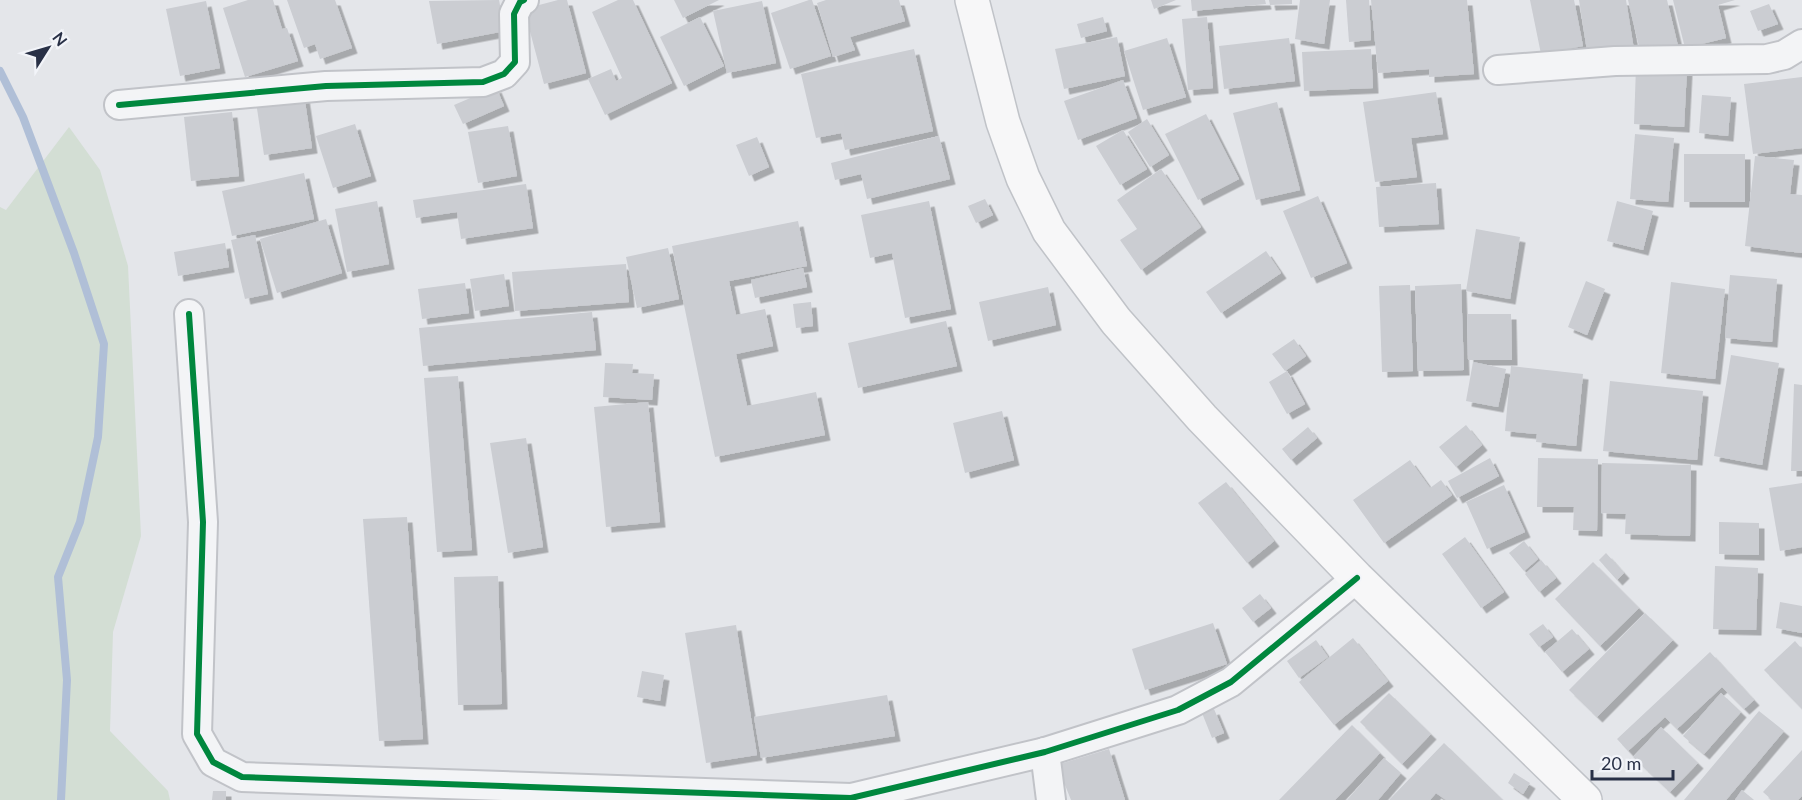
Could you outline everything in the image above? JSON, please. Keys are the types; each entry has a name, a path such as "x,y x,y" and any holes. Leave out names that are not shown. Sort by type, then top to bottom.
{"main road":[{"path":"972,0 1003,122 1023,178 1049,231 1116,321 1194,409 1358,578 1585,800"}],"street":[{"path":"119,105 326,86 483,82 504,74 515,62 514,14 520,2 524,0"},
{"path":"1498,70 1615,60 1767,59 1784,55 1802,44"},
{"path":"189,314 202,522 197,734 213,762 242,777 851,799 1045,752 1178,710 1232,682 1358,578"},
{"path":"1045,752 1051,800"}],"shaded area":[{"path":"69,127 100,170 128,266 141,536 113,632 110,731 168,791 170,800 0,800 0,207 6,210"}],"building":[{"path":"248,0 273,0 282,29 287,28 298,61 245,77 223,8"},
{"path":"287,0 335,0 352,48 320,59 315,44 304,48"},
{"path":"499,0 505,31 437,44 429,1"},
{"path":"558,0 567,0 586,73 544,84 524,9"},
{"path":"618,0 633,0 672,83 605,115 588,79 611,69 616,81 622,78 592,12"},
{"path":"674,0 719,0 683,18"},
{"path":"812,0 831,56 790,69 771,13"},
{"path":"826,0 899,0 905,21 850,37 855,50 833,57 817,3"},
{"path":"1151,0 1176,0 1154,9"},
{"path":"1191,0 1265,0 1266,4 1192,11"},
{"path":"1269,0 1292,0 1292,4 1270,5"},
{"path":"1300,0 1330,0 1324,44 1295,39"},
{"path":"1346,0 1369,0 1371,40 1349,42"},
{"path":"1371,0 1467,0 1474,74 1429,77 1429,69 1378,73"},
{"path":"1530,0 1574,0 1583,46 1541,54"},
{"path":"1579,0 1626,0 1634,50 1588,57"},
{"path":"1628,0 1667,0 1678,46 1641,55"},
{"path":"1673,0 1735,0 1718,5 1726,38 1685,48"},
{"path":"206,1 220,68 180,76 166,9"},
{"path":"762,1 776,63 727,73 713,11"},
{"path":"1769,4 1778,24 1758,31 1750,11"},
{"path":"700,17 724,66 684,86 660,37"},
{"path":"1103,17 1107,31 1081,38 1077,24"},
{"path":"1207,17 1213,88 1188,90 1182,19"},
{"path":"1117,37 1125,76 1064,89 1055,49"},
{"path":"1167,38 1186,97 1143,110 1124,51"},
{"path":"1289,38 1295,81 1224,89 1219,46"},
{"path":"914,49 933,131 845,150 841,133 816,138 801,74"},
{"path":"1371,49 1373,88 1304,91 1302,52"},
{"path":"1636,67 1687,69 1684,127 1634,124"},
{"path":"1802,77 1802,148 1753,154 1744,84"},
{"path":"1123,80 1137,118 1078,140 1064,101"},
{"path":"496,87 504,106 463,124 454,105"},
{"path":"1436,92 1443,134 1411,138 1417,177 1375,182 1363,102"},
{"path":"304,95 312,148 264,155 256,102"},
{"path":"1702,95 1731,97 1728,136 1699,133"},
{"path":"1277,102 1300,190 1256,200 1233,113"},
{"path":"232,112 239,176 191,181 184,117"},
{"path":"1206,114 1239,179 1198,200 1165,134"},
{"path":"1147,119 1169,155 1150,167 1128,132"},
{"path":"355,124 371,176 333,188 316,136"},
{"path":"508,126 517,176 478,183 468,132"},
{"path":"1123,130 1147,169 1120,185 1096,146"},
{"path":"1635,134 1674,138 1668,202 1630,199"},
{"path":"939,136 950,179 867,199 861,174 835,180 831,163"},
{"path":"757,137 769,167 749,176 736,145"},
{"path":"1684,154 1745,154 1745,202 1684,202"},
{"path":"1755,156 1794,160 1790,194 1802,195 1802,253 1745,246"},
{"path":"1161,169 1201,227 1141,270 1120,240 1137,229 1117,200"},
{"path":"304,173 314,219 232,236 222,191"},
{"path":"1436,183 1439,224 1379,227 1376,187"},
{"path":"526,184 533,228 461,239 457,212 416,218 413,200"},
{"path":"1318,196 1347,263 1311,278 1283,211"},
{"path":"985,199 993,215 976,223 968,206"},
{"path":"377,201 389,264 347,272 335,209"},
{"path":"929,201 951,309 905,318 892,253 870,258 861,215"},
{"path":"1617,201 1653,211 1643,250 1607,241"},
{"path":"326,219 342,273 277,293 260,239"},
{"path":"798,221 807,266 729,281 736,315 765,309 773,346 736,354 747,406 816,392 825,435 715,457 672,246"},
{"path":"1476,229 1520,237 1510,299 1466,291"},
{"path":"255,235 268,294 245,299 231,240"},
{"path":"225,243 229,267 178,276 174,252"},
{"path":"668,248 679,299 637,308 626,257"},
{"path":"1266,251 1281,273 1221,313 1206,292"},
{"path":"626,264 629,302 515,311 512,272"},
{"path":"803,268 807,287 755,298 751,280"},
{"path":"504,274 509,306 475,311 470,279"},
{"path":"1730,275 1777,279 1772,342 1725,338"},
{"path":"1586,281 1605,289 1587,335 1568,327"},
{"path":"1671,282 1725,289 1715,379 1661,373"},
{"path":"465,283 469,313 422,319 418,289"},
{"path":"1461,284 1464,370 1418,371 1415,286"},
{"path":"1410,285 1413,371 1382,372 1379,286"},
{"path":"1048,287 1056,325 988,341 979,302"},
{"path":"811,302 813,326 796,328 793,304"},
{"path":"592,312 596,350 423,366 419,328"},
{"path":"1467,314 1511,314 1512,360 1468,360"},
{"path":"946,321 957,366 858,388 848,343"},
{"path":"1294,339 1306,356 1285,371 1272,354"},
{"path":"1731,355 1779,363 1762,465 1714,456"},
{"path":"1473,362 1506,369 1498,407 1466,401"},
{"path":"605,363 633,364 632,373 654,374 652,400 603,397"},
{"path":"1511,366 1583,374 1576,446 1536,442 1537,434 1505,431"},
{"path":"1287,371 1305,404 1287,414 1269,382"},
{"path":"458,376 472,550 437,552 424,378"},
{"path":"1610,381 1703,391 1697,460 1603,451"},
{"path":"1794,384 1802,385 1802,471 1791,471"},
{"path":"648,402 660,522 606,527 594,407"},
{"path":"1002,411 1014,460 965,473 953,423"},
{"path":"1466,425 1482,445 1456,467 1439,447"},
{"path":"1308,427 1317,438 1291,460 1282,449"},
{"path":"526,438 543,547 508,553 490,443"},
{"path":"1490,458 1499,476 1457,498 1448,481"},
{"path":"1538,458 1598,459 1597,531 1573,530 1574,507 1537,507"},
{"path":"1410,460 1430,488 1441,480 1452,495 1384,543 1353,500"},
{"path":"1602,463 1691,465 1690,536 1625,534 1626,514 1601,513"},
{"path":"1226,482 1274,541 1247,563 1198,503"},
{"path":"1802,483 1802,547 1780,551 1769,488"},
{"path":"1504,485 1525,532 1487,549 1466,502"},
{"path":"407,517 423,739 379,741 363,519"},
{"path":"1719,522 1759,523 1759,555 1719,554"},
{"path":"1465,537 1504,592 1481,608 1442,554"},
{"path":"1524,541 1538,559 1524,571 1509,553"},
{"path":"1606,553 1624,573 1617,580 1599,560"},
{"path":"1541,560 1556,578 1539,592 1525,574"},
{"path":"1593,562 1639,608 1600,646 1555,599"},
{"path":"1715,566 1758,568 1756,630 1713,629"},
{"path":"498,576 502,704 458,705 454,577"},
{"path":"1260,594 1271,608 1253,622 1242,608"},
{"path":"1780,602 1802,606 1802,633 1776,628"},
{"path":"1645,613 1673,640 1597,717 1569,690"},
{"path":"1213,623 1227,664 1145,690 1132,649"},
{"path":"1543,624 1553,637 1539,647 1529,634"},
{"path":"736,625 757,755 706,763 685,633"},
{"path":"1572,629 1589,649 1562,672 1545,652"},
{"path":"1353,638 1388,681 1334,725 1299,682"},
{"path":"1316,640 1328,657 1299,678 1287,661"},
{"path":"1795,641 1802,649 1802,709 1764,670"},
{"path":"1710,652 1754,700 1744,709 1722,687 1677,729 1665,717 1628,751 1617,739"},
{"path":"642,671 664,675 660,701 637,697"},
{"path":"1389,693 1431,734 1402,764 1360,722"},
{"path":"1721,693 1741,712 1704,754 1683,736"},
{"path":"887,695 895,736 761,758 754,717"},
{"path":"1214,709 1224,733 1212,738 1202,713"},
{"path":"1759,711 1784,731 1726,800 1684,800"},
{"path":"1352,725 1380,753 1335,800 1279,800"},
{"path":"1661,727 1698,763 1670,792 1633,757"},
{"path":"1444,743 1503,800 1446,800 1436,793 1430,800 1389,800"},
{"path":"1109,749 1125,800 1071,800 1057,765"},
{"path":"1802,750 1802,796 1798,800 1772,800 1763,792"},
{"path":"1384,758 1401,773 1378,800 1347,800"},
{"path":"1514,773 1530,783 1523,794 1508,783"},
{"path":"1742,790 1754,800 1735,800"},
{"path":"213,791 226,791 226,800 212,800"}],"waterway":[{"path":"0,71 23,117 74,253 104,344 98,437 80,522 58,577 67,680 61,800"}],"cycle path":[{"path":"119,105 326,86 483,82 504,74 515,62 514,14 520,2 524,0"},
{"path":"189,314 203,522 197,734 213,762 242,777 851,798 1045,752 1178,710 1231,682 1357,578"}]}
